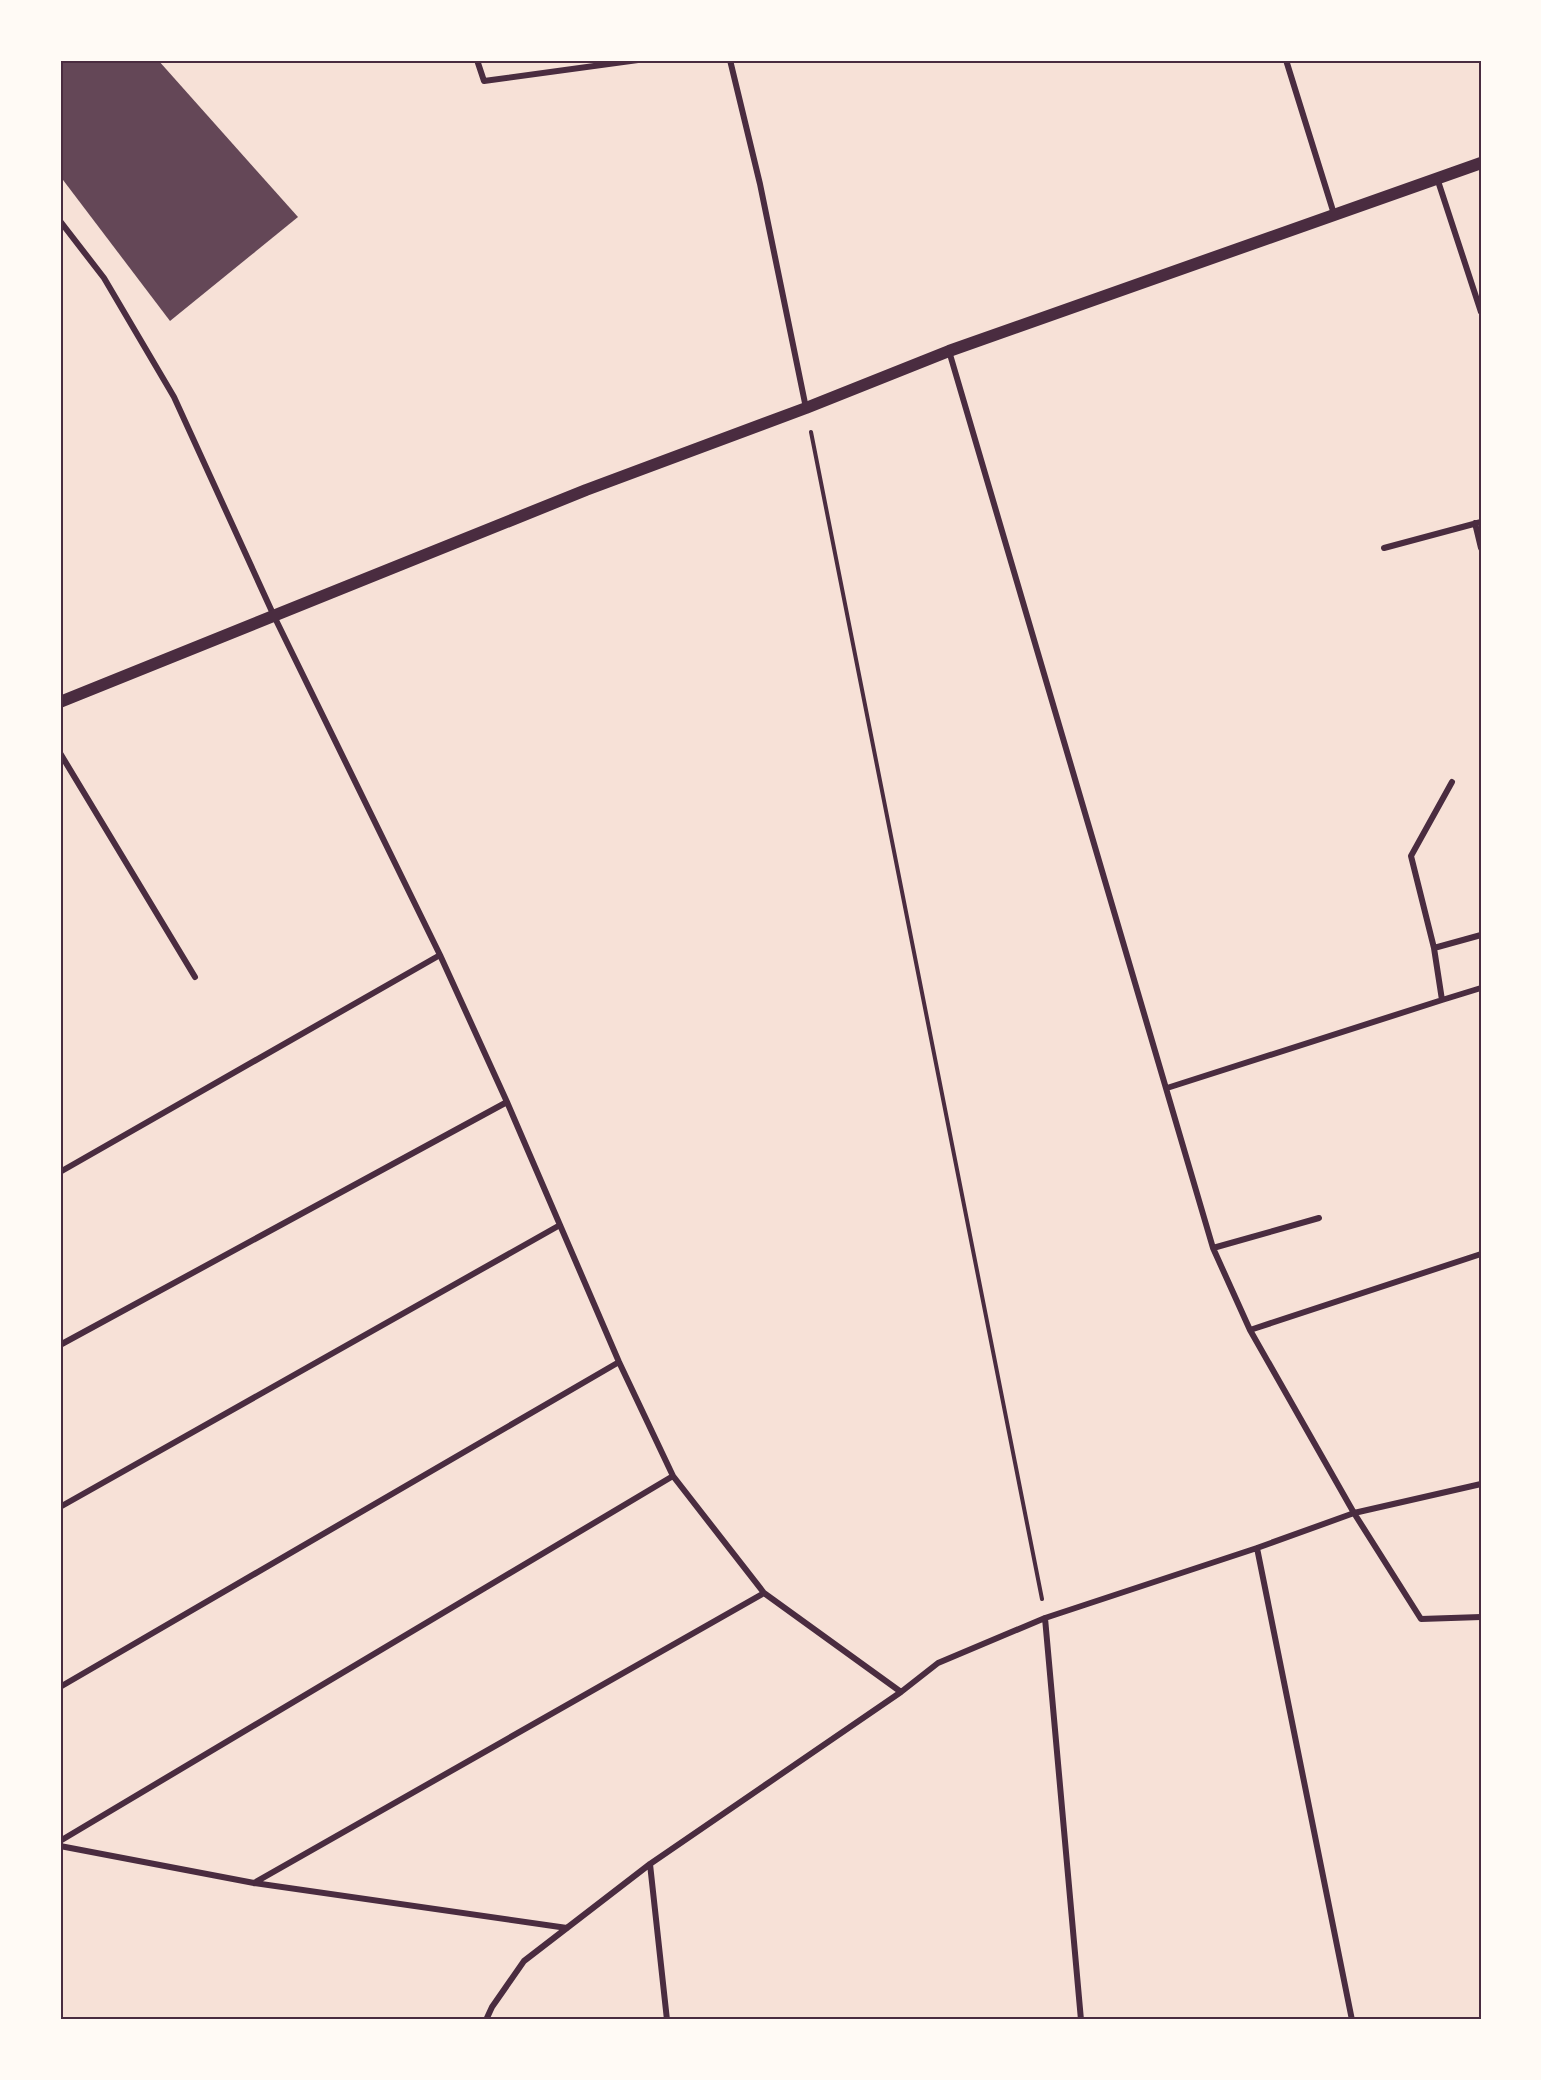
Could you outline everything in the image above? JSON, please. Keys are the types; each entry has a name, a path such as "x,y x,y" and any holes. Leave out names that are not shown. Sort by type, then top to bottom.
{"main road":[{"path":"60,702 586,490 806,408 949,351 1481,163"}],"street":[{"path":"477,60 484,81 638,60"},
{"path":"730,60 760,184 806,408"},
{"path":"1286,60 1334,214"},
{"path":"1437,177 1481,312"},
{"path":"60,221 104,278 174,398 274,616 440,955 507,1102 619,1362 673,1476 764,1593 901,1692"},
{"path":"949,351 1213,1248 1250,1330 1354,1513 1421,1619 1481,1617"},
{"path":"1384,548 1478,523 1481,548"},
{"path":"60,753 195,977"},
{"path":"1442,1000 1434,948 1411,855 1452,782"},
{"path":"1434,948 1481,935"},
{"path":"60,1172 440,955"},
{"path":"1167,1088 1481,988"},
{"path":"60,1345 507,1102"},
{"path":"1213,1248 1319,1218"},
{"path":"60,1508 560,1225"},
{"path":"1250,1330 1481,1254"},
{"path":"60,1686 619,1362"},
{"path":"60,1841 673,1476"},
{"path":"486,2020 492,2007 524,1961 650,1864 901,1692 938,1663 1045,1618 1257,1548 1354,1513 1481,1485"},
{"path":"1257,1548 1352,2020"},
{"path":"254,1883 764,1593"},
{"path":"1045,1618 1081,2020"},
{"path":"60,1846 254,1883 567,1928"},
{"path":"650,1864 667,2020"}],"path":[{"path":"806,408 1045,1618"}],"building":[{"path":"60,60 158,60 298,217 170,321 60,176"}]}
